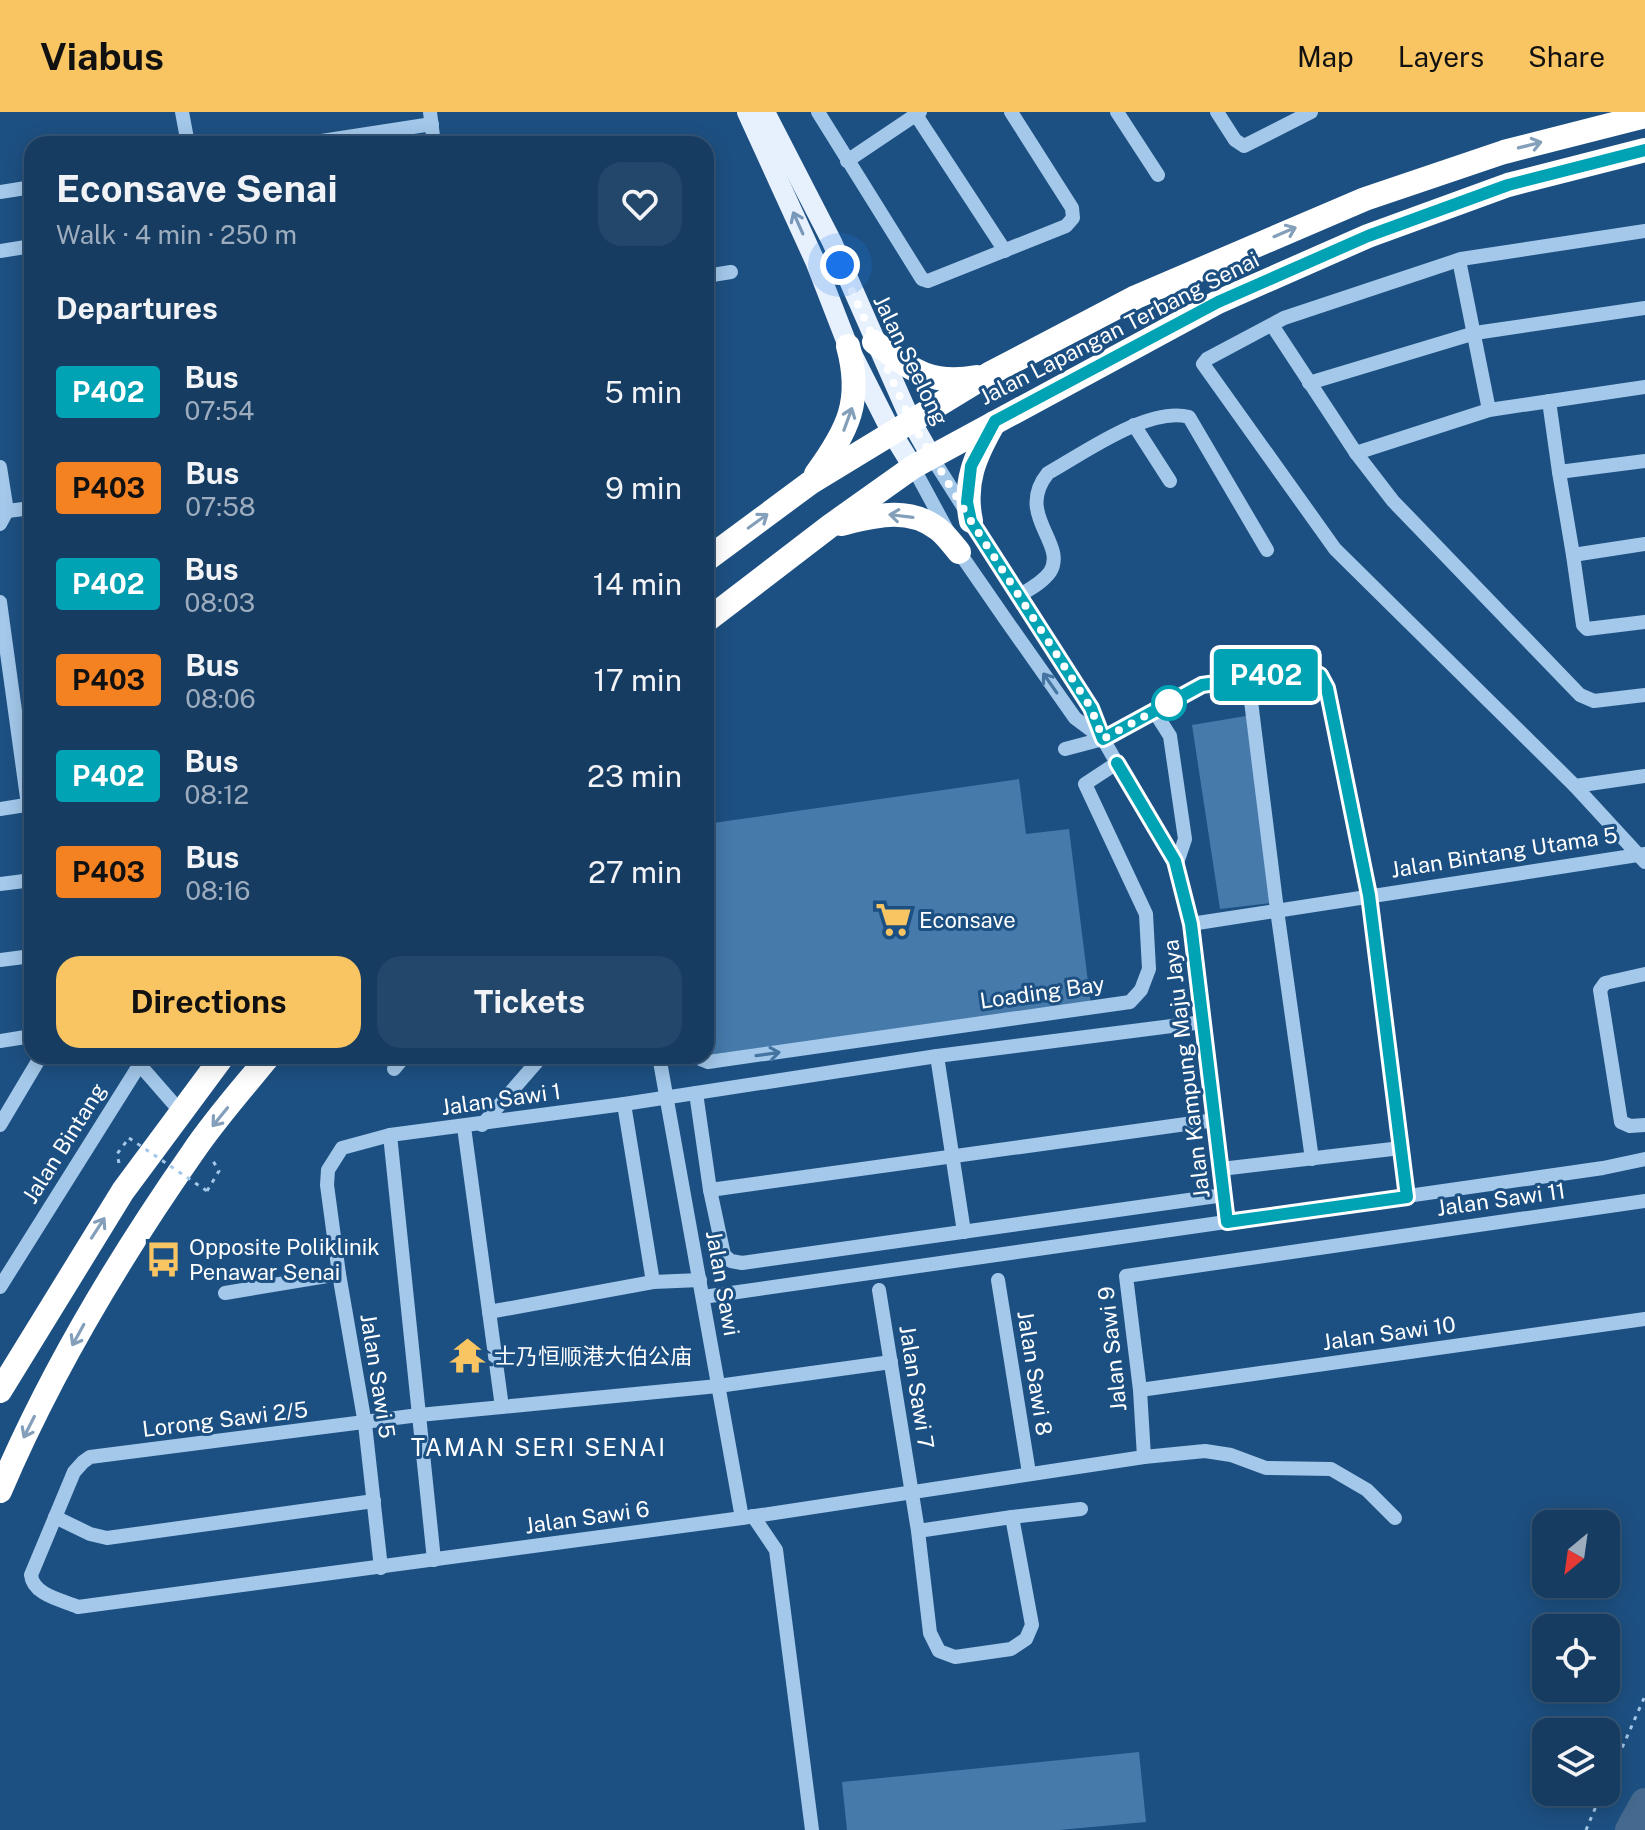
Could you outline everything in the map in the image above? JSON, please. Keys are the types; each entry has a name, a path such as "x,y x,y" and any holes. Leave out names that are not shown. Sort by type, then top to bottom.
{"highway":[{"name":"Jalan Lapangan Terbang Senai","path":"714,554 810,483 989,374 1136,297 1365,199 1504,152 1645,116"},
{"name":"Jalan Lapangan Terbang Senai","path":"714,615 830,526 922,462 1218,302 1368,236 1508,185 1645,150"},
{"path":"874,342 908,368 933,379 948,381 989,374"},
{"path":"810,483 841,438 852,412 854,368 848,346"},
{"path":"971,521 967,502 971,466 995,421"},
{"path":"830,526 898,513 918,518 939,529 959,552"},
{"path":"0,1391 123,1191 217,1064"},
{"path":"0,1491 27,1429 95,1305 201,1141 263,1064"}],"main road":[{"name":"Jalan Seelong","path":"747,112 815,261 848,346 922,462"},
{"name":"Jalan Seelong","path":"765,112 832,242 874,342 902,427"}],"street":[{"path":"182,112 186,136"},
{"path":"818,112 922,279 935,280 1066,226 1073,218 1072,208 1011,112"},
{"path":"1117,112 1158,175"},
{"path":"1217,112 1235,140 1244,146 1311,112"},
{"path":"847,161 916,113 1005,251"},
{"path":"342,136 431,118"},
{"path":"0,192 24,188"},
{"path":"1643,857 1335,549 1203,364 1284,318 1459,260 1645,231"},
{"path":"0,251 24,247"},
{"path":"1459,260 1489,410"},
{"path":"714,275 731,272"},
{"path":"1309,383 1475,333 1645,308"},
{"path":"1272,325 1356,453 1393,501 1580,695 1594,701 1645,695"},
{"path":"1356,453 1489,410 1645,387"},
{"path":"1549,401 1559,472 1580,554 1583,625 1587,629 1645,622"},
{"path":"1020,595 1052,570 1054,556 1035,501 1038,485 1048,473 1134,425 1170,415 1189,417 1267,550"},
{"path":"1134,425 1170,481"},
{"path":"1559,472 1645,461"},
{"name":"Jalan Kampung Maju Jaya","path":"922,462 971,521 1020,595 1091,708 1103,739 1176,866 1191,924 1227,1222"},
{"name":"Jalan Kampung Maju Jaya","path":"922,462 959,552 1075,718 1103,739"},
{"path":"0,467 4,517 24,511"},
{"path":"1580,554 1645,544"},
{"path":"0,602 8,714 24,779"},
{"path":"1065,749 1103,739 1202,685 1306,670 1320,675 1327,688 1369,895 1407,1197"},
{"path":"1248,677 1312,1159"},
{"path":"1154,711 1170,736 1185,839 1176,866"},
{"name":"Loading Bay","path":"878,1038 1130,1002 1141,990 1149,969 1146,914 1085,784 1117,763"},
{"path":"1575,786 1645,776"},
{"path":"0,809 24,805"},
{"name":"Jalan Bintang Utama 5","path":"1191,924 1369,895 1643,857"},
{"path":"0,884 24,881"},
{"path":"0,960 24,957"},
{"path":"1645,974 1605,983 1600,990 1621,1122 1630,1126 1645,1125"},
{"name":"Jalan Sawi 1","path":"342,1148 390,1135 482,1125 937,1056 1203,1022"},
{"path":"0,1041 24,1037"},
{"path":"714,1061 878,1038 882,1065"},
{"path":"937,1056 964,1232"},
{"path":"0,1125 36,1064"},
{"name":"Jalan Bintang","path":"0,1287 135,1064"},
{"path":"144,1064 180,1111"},
{"path":"394,1069 398,1064"},
{"path":"482,1125 535,1064"},
{"name":"Jalan Sawi","path":"661,1064 718,1386 748,1517"},
{"path":"696,1093 710,1190 724,1255 731,1261 742,1263 1224,1195"},
{"path":"624,1104 653,1282"},
{"path":"710,1190 1215,1120"},
{"path":"464,1127 502,1407"},
{"path":"390,1135 434,1560"},
{"name":"Jalan Sawi 5","path":"342,1148 328,1170 327,1185 365,1424 381,1568"},
{"path":"1221,1169 1401,1148"},
{"path":"703,1297 1407,1197 1645,1159"},
{"name":"Jalan Sawi 11","path":"1126,1276 1645,1201"},
{"path":"225,1293 339,1274"},
{"name":"Jalan Sawi 9","path":"1126,1276 1140,1390 1144,1457"},
{"path":"489,1312 653,1282 700,1280"},
{"name":"Jalan Sawi 8","path":"998,1280 1029,1473"},
{"name":"Jalan Sawi 7","path":"879,1290 918,1531 930,1633 939,1651 955,1657 1011,1649 1026,1639 1032,1625 1012,1517"},
{"name":"Jalan Sawi 10","path":"1140,1390 1645,1319"},
{"name":"Lorong Sawi 2/5","path":"55,1517 74,1472 90,1457 419,1415 718,1386 891,1362"},
{"name":"Jalan Sawi 6","path":"55,1517 31,1581 38,1591 78,1607 381,1568 748,1517 1029,1473 1205,1451 1231,1455 1266,1468 1331,1469 1367,1490 1395,1518"},
{"path":"55,1517 90,1534 107,1538 374,1501"},
{"path":"918,1531 1081,1509"},
{"path":"748,1517 776,1550 812,1830"}],"path":[{"path":"129,1138 207,1191 219,1171 201,1141"},
{"path":"1620,1752 1645,1696"},
{"path":"1586,1830 1596,1806"}],"building":[{"path":"1246,716 1271,903 1220,909 1192,725"},
{"name":"Econsave","path":"1019,779 1026,834 1069,829 1091,1006 714,1054 714,823"},
{"path":"1139,1752 1146,1822 1059,1830 847,1830 842,1782"}],"waterway":[{"path":"1630,1830 1645,1803"}],"bus line":[{"name":"P402","path":"1117,763 1175,861 1191,924 1227,1222 1407,1197 1369,895 1327,688 1320,675 1306,670 1202,685 1103,739 1091,708 971,521 967,502 971,466 995,421 1218,302 1368,236 1508,185 1645,150"}],"place":[{"name":"Econsave","path":"893,920"},
{"name":"Opposite Poliklinik Penawar Senai","path":"163,1260"},
{"name":"士乃恒顺港大伯公庙","path":"468,1356"}],"district":[{"name":"TAMAN SERI SENAI","path":"539,1447"}],"route":[{"path":"840,265 911,421 1091,708 1103,739 1178,698 1169,703"}]}
